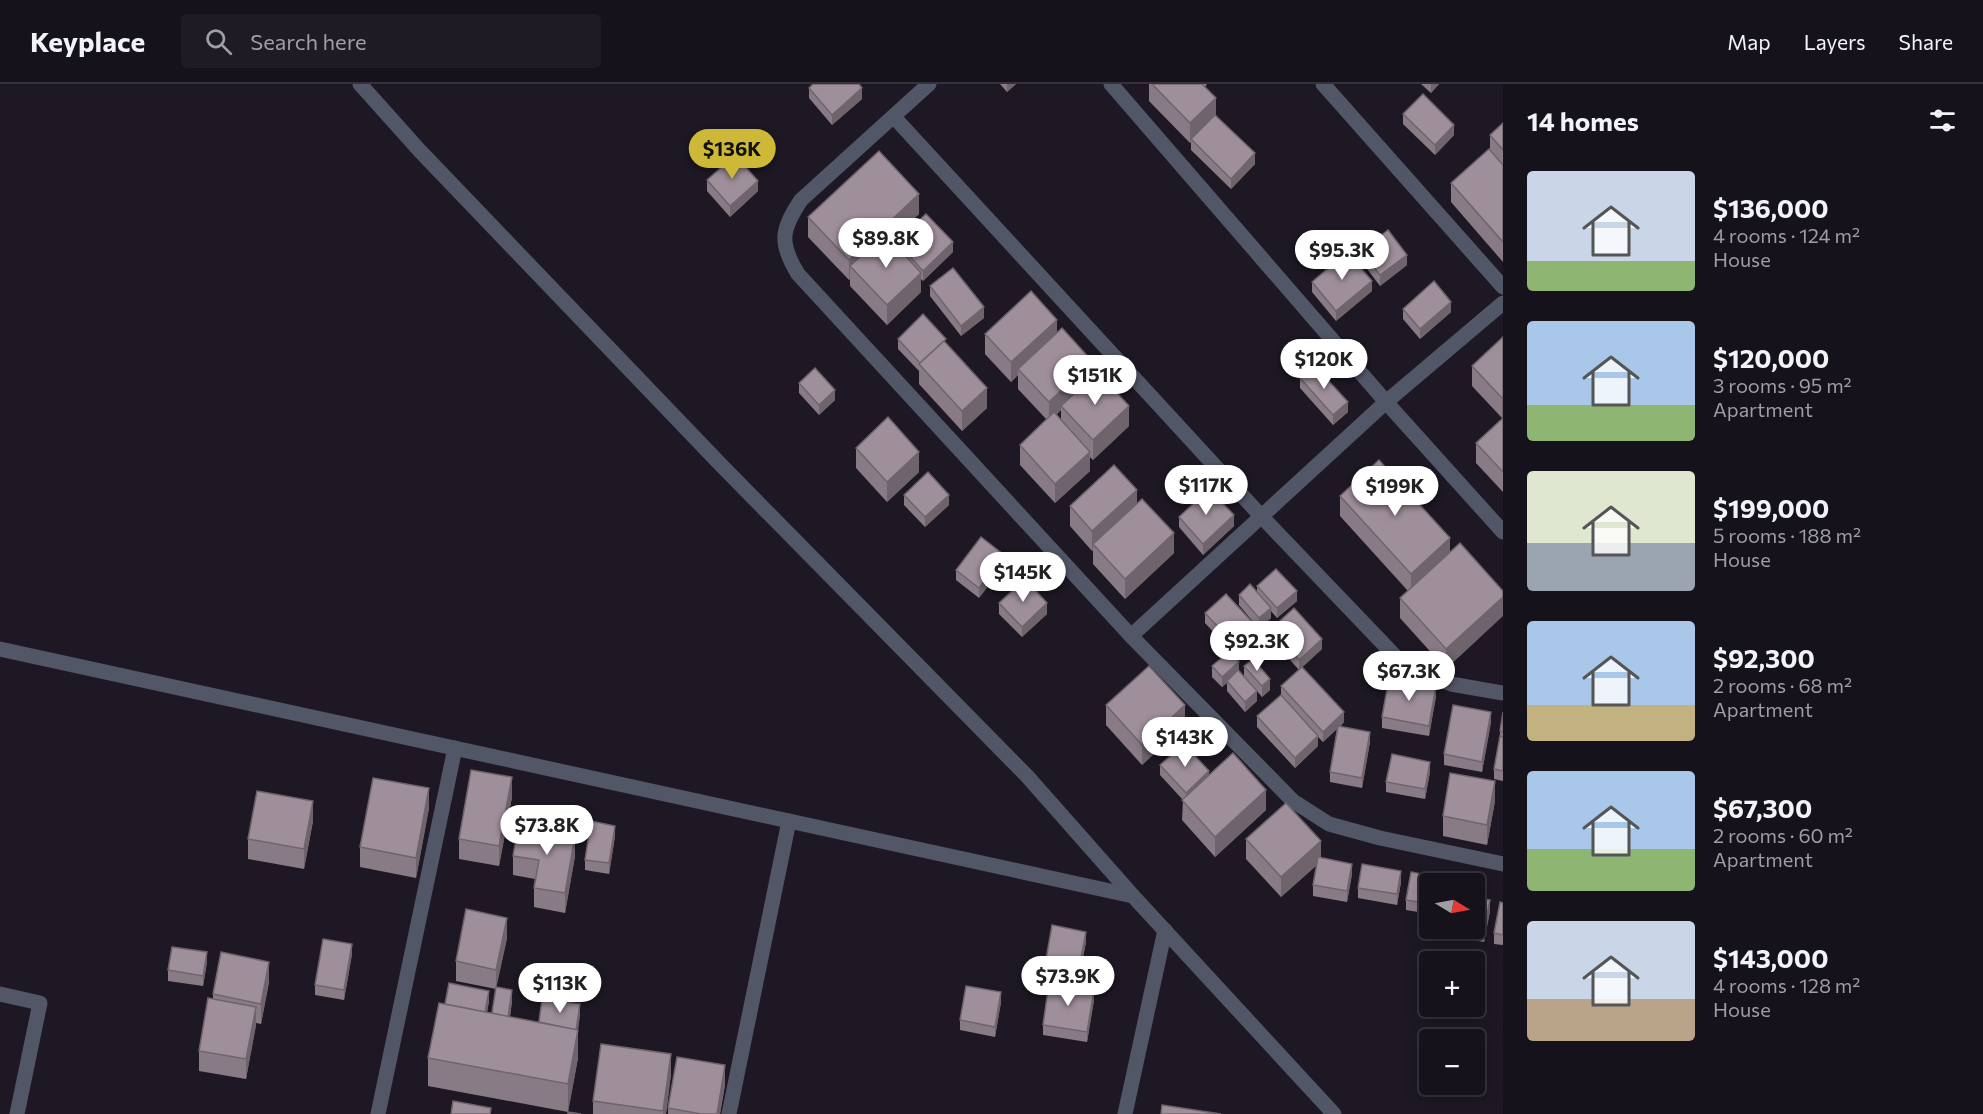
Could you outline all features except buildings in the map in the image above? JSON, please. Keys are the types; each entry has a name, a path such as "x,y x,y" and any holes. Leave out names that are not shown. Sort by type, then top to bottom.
{"street":[{"path":"360,84 420,151 722,466 1027,776 1133,896 1334,1114"},
{"path":"928,84 801,200 788,219 784,238 786,255 798,274 1131,636 1293,801 1329,824 1380,838 1503,864"},
{"path":"1110,84 1386,402 1503,532"},
{"path":"1323,84 1503,287"},
{"path":"894,117 1261,516 1395,656 1425,675 1451,684 1503,693"},
{"path":"1131,636 1386,402 1503,303"},
{"path":"0,649 1133,896"},
{"path":"378,1114 455,748"},
{"path":"729,1114 789,821"},
{"path":"1125,1114 1165,930"},
{"path":"0,994 40,1003 17,1114"}]}
